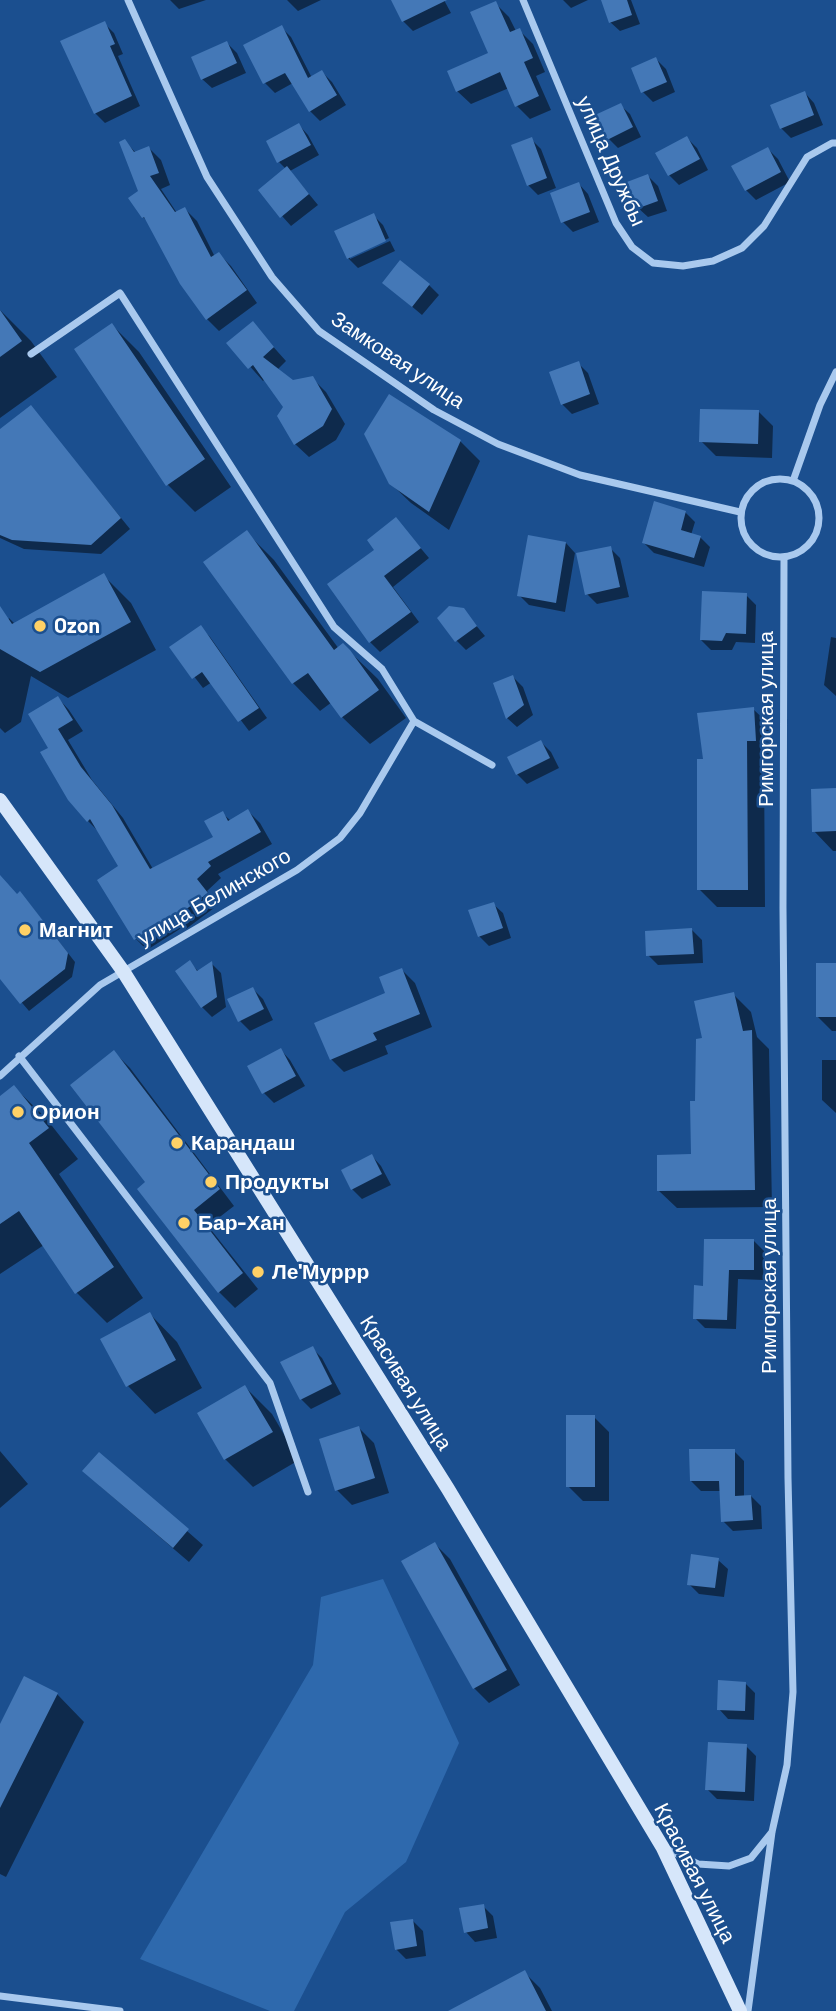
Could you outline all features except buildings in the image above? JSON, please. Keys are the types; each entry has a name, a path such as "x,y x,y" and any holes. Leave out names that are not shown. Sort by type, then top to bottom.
{"main road":[{"name":"Красивая улица","path":"0,800 123,971 448,1489 663,1848 740,2011"}],"street":[{"name":"Замковая улица","path":"128,0 207,177 272,277 319,331 434,410 498,444 580,475 740,512"},
{"name":"улица Дружбы","path":"523,0 615,223 632,247 653,263 683,266 713,261 742,248 764,226 807,157 836,143"},
{"path":"31,354 120,293 334,627 382,669 414,721 492,765"},
{"path":"793,481 820,405 836,372"},
{"path":"770,480 793,481 804,487 813,497 818,509 819,523 808,547 784,558 772,558 751,546 740,524 740,512 744,501 759,484 770,480"},
{"name":"Римгорская улица","path":"748,2011 772,1832 787,1765 793,1692 788,1478 783,949 784,558"},
{"name":"улица Белинского","path":"0,1076 100,985 298,870 340,838 359,813 414,721"},
{"path":"19,1056 270,1383 308,1492"},
{"path":"663,1848 698,1864 729,1866 751,1858 772,1832"},
{"path":"0,1996 120,2011"}],"shaded area":[{"path":"383,1579 459,1743 406,1862 345,1912 294,2011 270,2011 140,1959 313,1665 321,1597"}],"place":[{"name":"Ozon","path":"40,626"},
{"name":"Магнит","path":"25,930"},
{"name":"Орион","path":"18,1112"},
{"name":"Карандаш","path":"177,1143"},
{"name":"Продукты","path":"211,1182"},
{"name":"Бар-Хан","path":"184,1223"},
{"name":"Ле'Муррр","path":"258,1272"}]}
